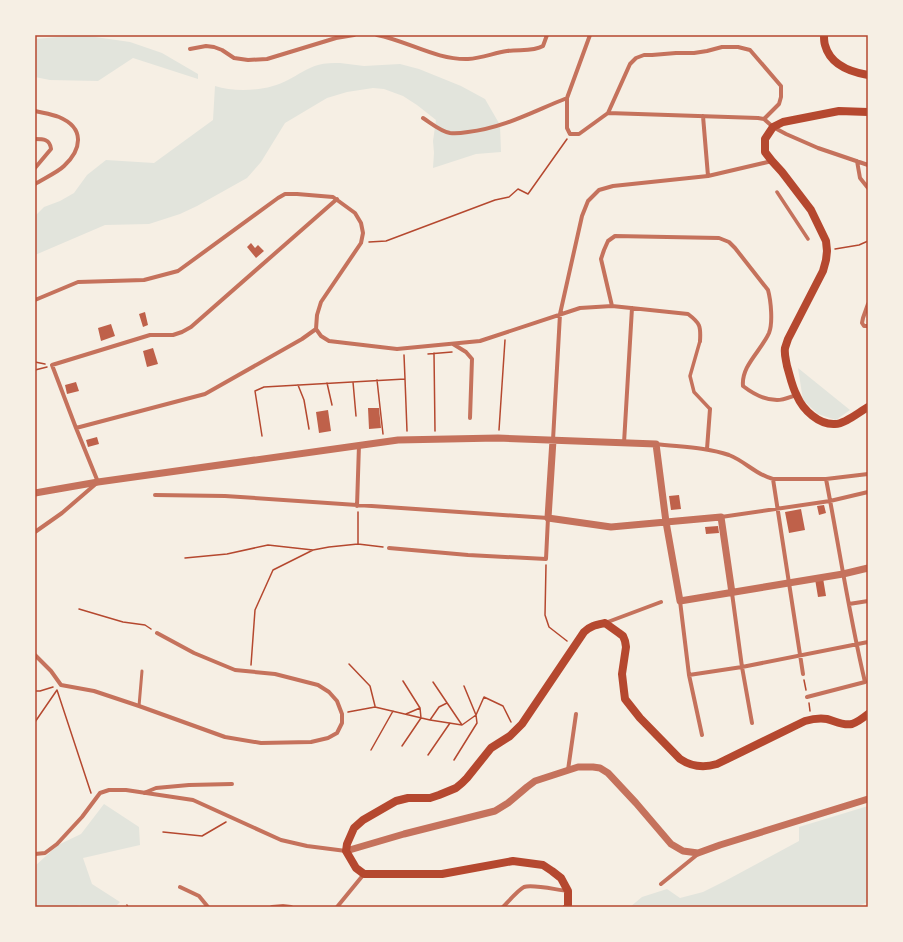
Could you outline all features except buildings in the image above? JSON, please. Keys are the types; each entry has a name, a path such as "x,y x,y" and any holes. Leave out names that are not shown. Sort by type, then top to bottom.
{"main road":[{"path":"824,35 825,45 832,59 857,73 868,75"},
{"path":"868,112 839,111 783,122 773,127 765,139 765,152 811,210 826,241 827,251 823,271 788,339 785,348 785,356 790,378 796,395 809,413 826,423 835,424 844,422 868,407"},
{"path":"567,907 568,891 561,878 543,865 513,861 442,874 364,874 356,868 346,851 346,844 354,828 363,820 402,799 414,797 430,798 449,792 456,788 467,778 491,748 510,736 522,724 588,628 605,623 619,632 625,641 626,647 622,674 625,699 640,718 680,759 686,763 700,767 708,767 717,764 812,719 826,719 845,725 852,724 868,714"}],"street":[{"path":"190,49 206,46 214,47 222,50 234,58 248,60 267,59 336,38 354,35"},
{"path":"377,35 389,37 440,55 468,59 508,51 538,49 543,46 547,35"},
{"path":"590,35 567,98 567,128 570,134 579,134 608,113 630,64 636,58 644,55 676,52 707,52 722,47 738,47 750,50 781,86 782,97 779,104 764,120"},
{"path":"422,118 449,133 477,131 513,121 567,98"},
{"path":"35,111 60,118 68,122 75,129 78,135 78,145 64,166 35,184"},
{"path":"608,113 758,118 764,120 773,127 818,148 868,165"},
{"path":"703,116 708,176"},
{"path":"35,139 45,140 48,142 51,149 35,168"},
{"path":"389,548 468,555 546,559 560,314 582,216 588,201 599,190 613,186 708,176 772,161"},
{"path":"857,162 860,178 868,188"},
{"path":"777,192 808,239"},
{"path":"35,300 78,282 144,280 178,270 285,194 333,196 355,213 361,223 363,233 361,243 321,302 317,315 316,329 321,336 329,341 397,350 480,341 580,308 612,306 688,314 697,321 701,331 700,341 690,376 694,392 710,408 707,449"},
{"path":"98,482 52,365 150,336 173,335 187,330 336,199"},
{"path":"612,306 600,259 608,241 615,236 719,238 729,242 768,290 770,297 771,324 769,333 746,370 742,379 743,386 751,392 767,398 778,400 796,395"},
{"path":"868,304 862,323 864,326 868,326"},
{"path":"624,443 632,308"},
{"path":"76,428 205,394 302,339 316,329"},
{"path":"453,344 466,352 472,359 470,418"},
{"path":"35,493 98,482 359,445 398,440 435,439 498,438 656,444 707,449 730,456 745,463 765,477 772,479 826,479 868,474"},
{"path":"656,444 666,522 680,601 689,675 702,735"},
{"path":"357,506 359,445"},
{"path":"772,479 790,583 803,674"},
{"path":"807,697 865,682 856,644 826,479"},
{"path":"35,532 62,513 98,482"},
{"path":"155,495 225,496 548,518 611,527 721,517 830,501 868,492"},
{"path":"721,517 742,667 752,722"},
{"path":"680,601 843,574 868,568"},
{"path":"849,604 868,601"},
{"path":"605,623 661,602"},
{"path":"35,655 51,671 61,685 94,691 225,737 261,743 311,742 328,738 337,733 342,723 342,714 337,701 329,692 318,685 275,674 235,670 194,652 157,633"},
{"path":"689,675 742,667 868,642"},
{"path":"568,770 576,714"},
{"path":"35,854 45,853 57,844 82,817 100,793 109,790 126,790 193,800 281,840 307,846 346,851 404,834 495,811 535,782 578,767 600,768 608,773 671,844 682,851 698,853"},
{"path":"144,793 156,788 188,785 232,784"},
{"path":"661,884 698,853 868,800"},
{"path":"337,907 364,874"},
{"path":"503,907 523,888 529,886 568,891"},
{"path":"180,887 199,896 208,907"},
{"path":"272,907 291,907"}],"lane":[{"path":"139,706 142,671"}],"path":[{"path":"361,243 386,241 496,200 509,197 518,189 528,194 570,134"},
{"path":"827,251 858,245 868,241"},
{"path":"498,438 506,332"},
{"path":"426,354 466,352"},
{"path":"434,353 435,439"},
{"path":"404,355 407,440"},
{"path":"35,362 52,365"},
{"path":"35,370 52,365"},
{"path":"262,436 255,391 264,387 406,379"},
{"path":"378,380 384,442"},
{"path":"353,382 356,416"},
{"path":"327,383 332,405"},
{"path":"298,385 304,400 309,429"},
{"path":"357,506 358,544"},
{"path":"251,672 255,610 273,570 313,550 358,544 389,548"},
{"path":"185,558 227,554 268,545 313,550"},
{"path":"546,559 545,615 549,627 575,646"},
{"path":"79,609 106,618 144,625 157,633"},
{"path":"349,664 370,686 375,707"},
{"path":"402,746 421,718 420,708 403,681"},
{"path":"434,682 462,725"},
{"path":"35,691 61,685"},
{"path":"454,760 477,723 476,715 464,686"},
{"path":"35,722 57,690 94,801"},
{"path":"342,714 375,707 430,720 462,725 476,715 484,697 503,706 516,731"},
{"path":"430,720 439,706 448,703"},
{"path":"406,714 420,708"},
{"path":"371,750 394,711"},
{"path":"428,755 450,723"},
{"path":"163,832 202,836 232,818"}],"shaded area":[{"path":"81,35 130,42 162,53 198,74 198,79 133,58 98,81 50,80 35,77 35,39"},
{"path":"326,63 364,66 400,64 419,69 461,86 485,99 500,125 501,152 476,154 433,168 433,141 436,120 403,96 384,89 373,88 347,92 327,98 285,123 261,162 247,178 197,206 180,214 149,224 105,225 35,255 35,216 44,207 60,201 74,193 87,175 106,160 154,163 213,120 215,86 232,90 262,89 280,84 314,66"},
{"path":"798,368 850,410 836,420 818,414 803,400"},
{"path":"104,804 139,827 140,845 83,858 92,884 120,902 115,907 82,907 80,905 74,907 35,907 35,866 58,845 81,834"},
{"path":"868,806 868,902 856,907 630,907 642,897 667,889 680,898 703,892 799,841 799,827"}]}
